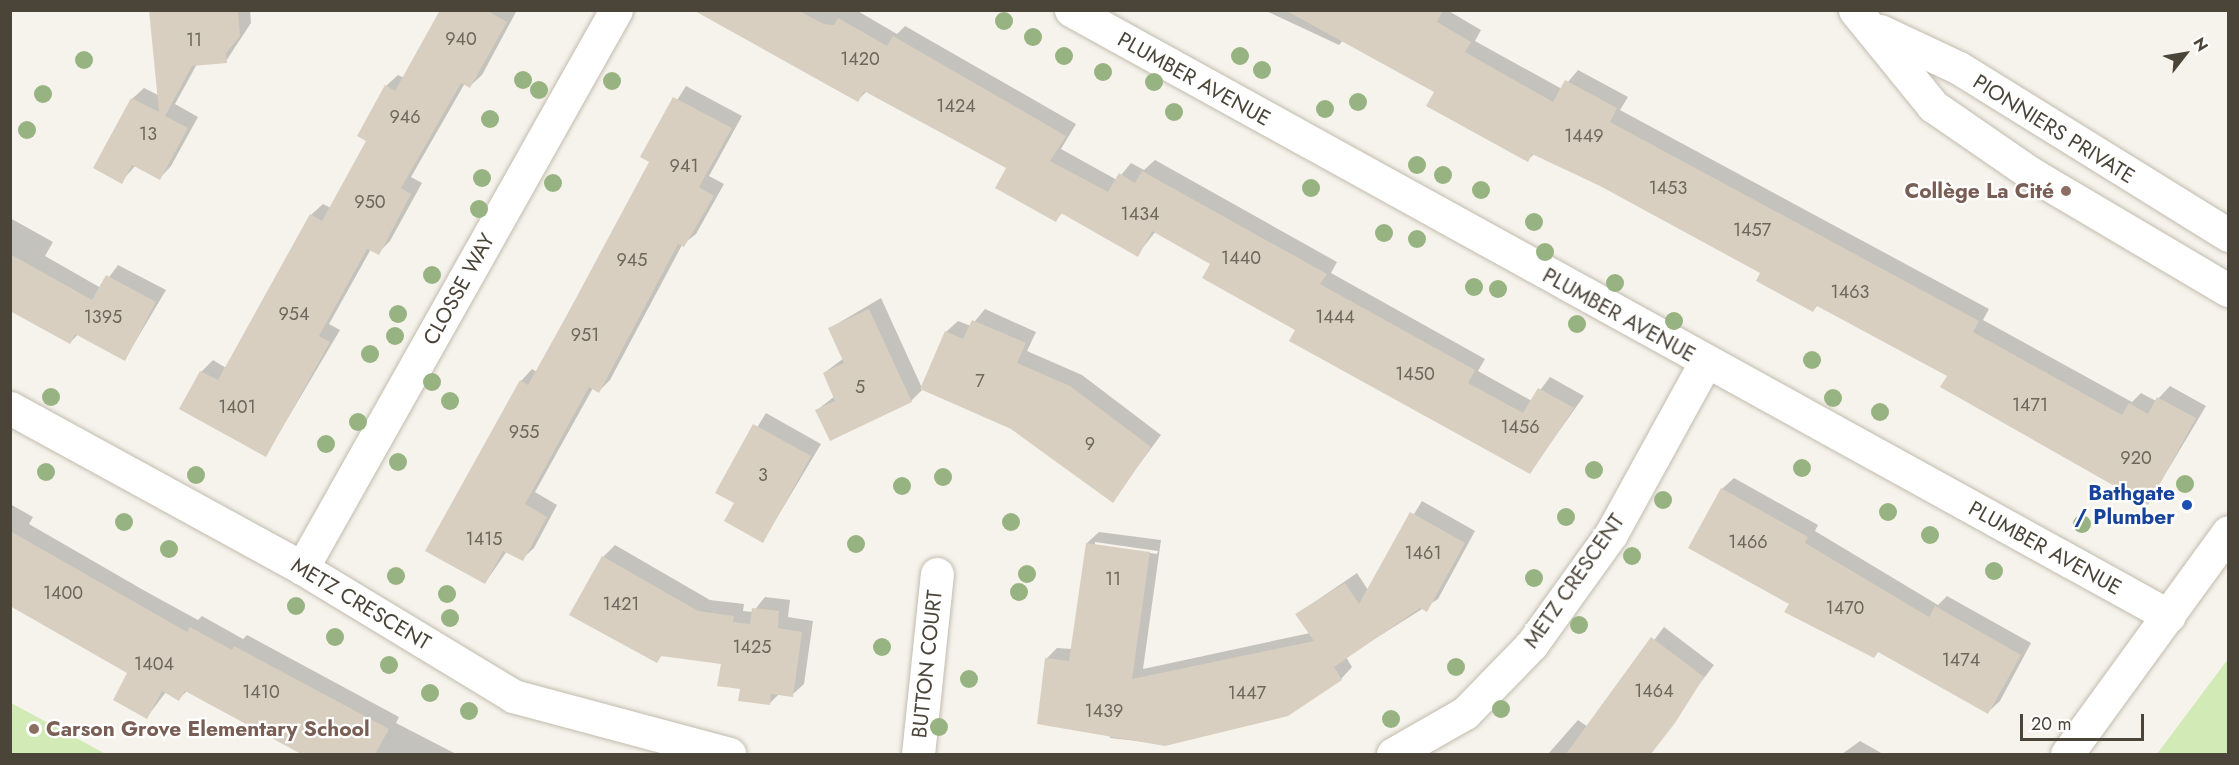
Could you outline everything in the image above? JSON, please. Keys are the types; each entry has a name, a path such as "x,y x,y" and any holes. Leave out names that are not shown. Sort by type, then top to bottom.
{"street":[{"name":"CLOSSE WAY","path":"302,568 616,10"},
{"name":"PLUMBER AVENUE","path":"1071,10 1705,363 2169,616"},
{"name":"PIONNIERS PRIVATE","path":"1866,20 1959,68 2229,235"},
{"name":"PIONNIERS PRIVATE","path":"1866,20 1933,106 2030,173 2229,290"},
{"name":"METZ CRESCENT","path":"1393,754 1464,713 1532,644 1611,534 1705,363"},
{"name":"METZ CRESCENT","path":"10,408 302,568 513,696 729,754"},
{"path":"2067,754 2229,532"},
{"name":"BUTTON COURT","path":"918,754 937,574"}],"green space":[{"path":"2228,659 2228,754 2157,754"},
{"name":"Carson Grove Elementary School","path":"11,703 106,754 11,754"}],"building":[{"path":"149,10 238,10 240,36 226,53 227,63 192,66 165,116 188,128 160,180 132,165 122,184 93,168 131,98 159,112"},
{"path":"440,10 486,10 507,22 470,88 461,83 401,188 411,194 379,255 367,249 319,336 330,342 266,457 179,409 200,371 218,380 310,214 322,221 366,141 357,136 385,85 395,91"},
{"path":"693,10 797,10 824,24 834,25 838,18 887,46 893,36 1066,136 1050,161 1108,192 1119,173 1135,183 1142,171 1327,274 1320,284 1475,370 1468,383 1523,413 1538,388 1574,408 1530,474 1289,341 1295,330 1202,278 1210,264 1152,231 1138,257 1061,213 1056,222 995,188 1006,168 864,91 858,102"},
{"path":"1285,10 1443,10 1437,22 1471,42 1465,52 1553,102 1565,80 1617,108 1610,122 1979,321 1973,332 2122,415 2129,403 2148,414 2157,397 2196,418 2148,505 1940,387 1947,376 1817,306 1813,312 1756,281 1760,273 1600,186 1532,154 1528,162 1426,106 1434,92"},
{"path":"673,97 732,128 699,187 714,196 684,247 678,244 599,393 589,387 525,504 547,517 523,561 503,551 485,584 425,551 520,380 528,385 568,313 649,162 640,157"},
{"path":"10,254 92,300 106,275 156,302 125,361 75,334 70,344 10,311"},
{"path":"869,309 912,402 830,441 815,410 835,401 823,373 844,363 828,328"},
{"path":"972,320 1026,343 1017,363 1070,386 1151,447 1113,503 1011,429 920,389 945,331 963,339"},
{"path":"753,424 811,456 763,543 724,521 734,503 715,493"},
{"path":"1721,488 1808,537 1805,543 1929,617 1935,606 2021,655 1988,714 1878,652 1874,658 1784,612 1789,604 1688,548"},
{"path":"1410,512 1465,543 1427,612 1420,608 1334,667 1342,680 1288,716 1165,746 1037,724 1045,658 1069,661 1086,543 1150,552 1132,679 1314,641 1295,614 1345,583 1359,604"},
{"path":"10,531 187,632 190,627 232,650 234,646 389,729 375,754 301,754 185,691 179,701 162,691 147,719 113,700 127,673 10,606"},
{"path":"602,556 698,611 734,616 733,622 750,624 752,608 779,611 778,628 802,632 793,697 771,694 770,705 738,701 740,689 717,686 721,664 661,656 657,663 569,615"},
{"path":"1651,637 1704,677 1675,723 1651,754 1566,754"}],"place":[{"name":"Collège La Cité","path":"2066,191"},
{"name":"Bathgate / Plumber","path":"2187,505"},
{"name":"Carson Grove Elementary School","path":"34,729"}]}
